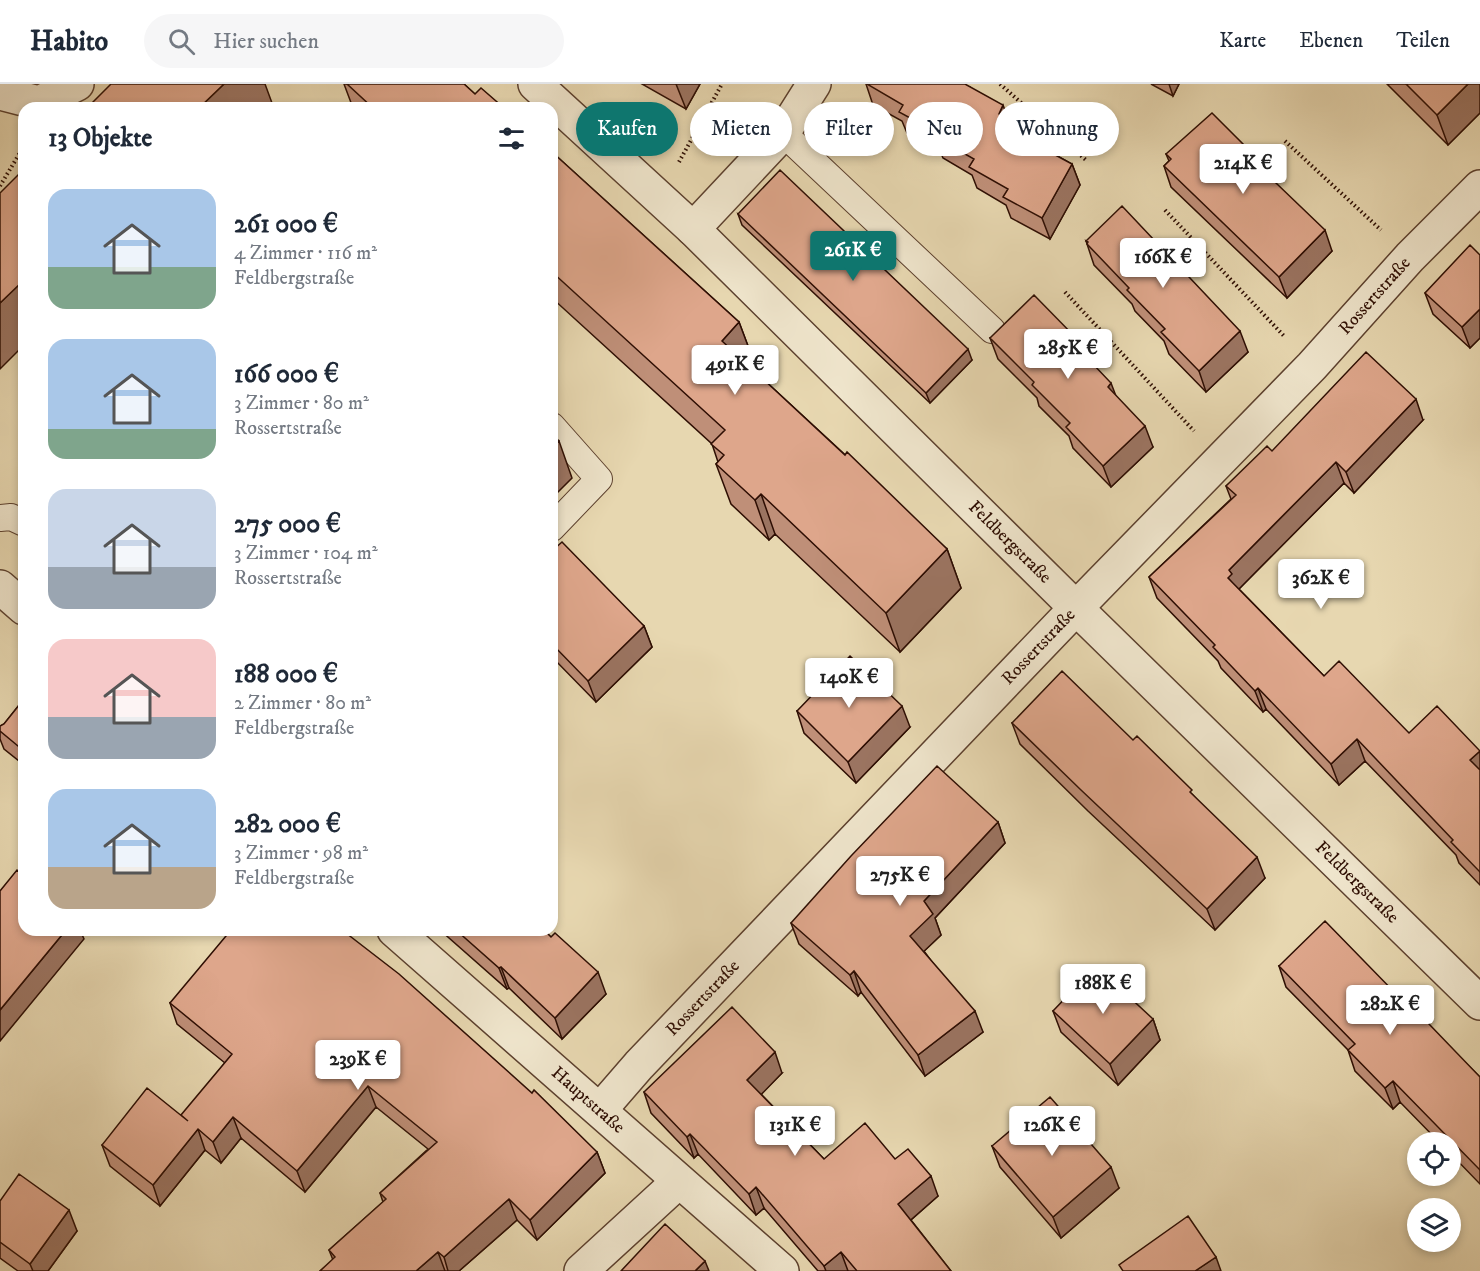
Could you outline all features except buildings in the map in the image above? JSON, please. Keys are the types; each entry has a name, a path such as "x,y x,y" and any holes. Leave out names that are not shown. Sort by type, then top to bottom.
{"street":[{"path":"41,102 77,84"},
{"name":"Feldbergstraße","path":"535,84 555,102"},
{"path":"792,119 814,84"},
{"path":"0,93 35,102"},
{"name":"Feldbergstraße","path":"558,105 693,229 1480,1003"},
{"path":"693,229 761,156"},
{"name":"Rossertstraße","path":"600,1110 647,1057 1076,608 1312,366 1410,257 1480,187"},
{"path":"0,587 18,603"},
{"name":"Hauptstraße","path":"401,936 600,1110 678,1182 782,1271"},
{"path":"581,1271 678,1182"}],"lane":[{"path":"792,141 992,330"},
{"path":"558,433 599,479 558,522"},
{"path":"0,518 11,517 18,520"}],"path":[{"path":"659,198 723,84"},
{"path":"1000,84 1087,161"},
{"path":"1285,141 1410,257"},
{"path":"0,186 18,156"},
{"path":"1165,210 1312,366"},
{"path":"1065,292 1221,460"}]}
